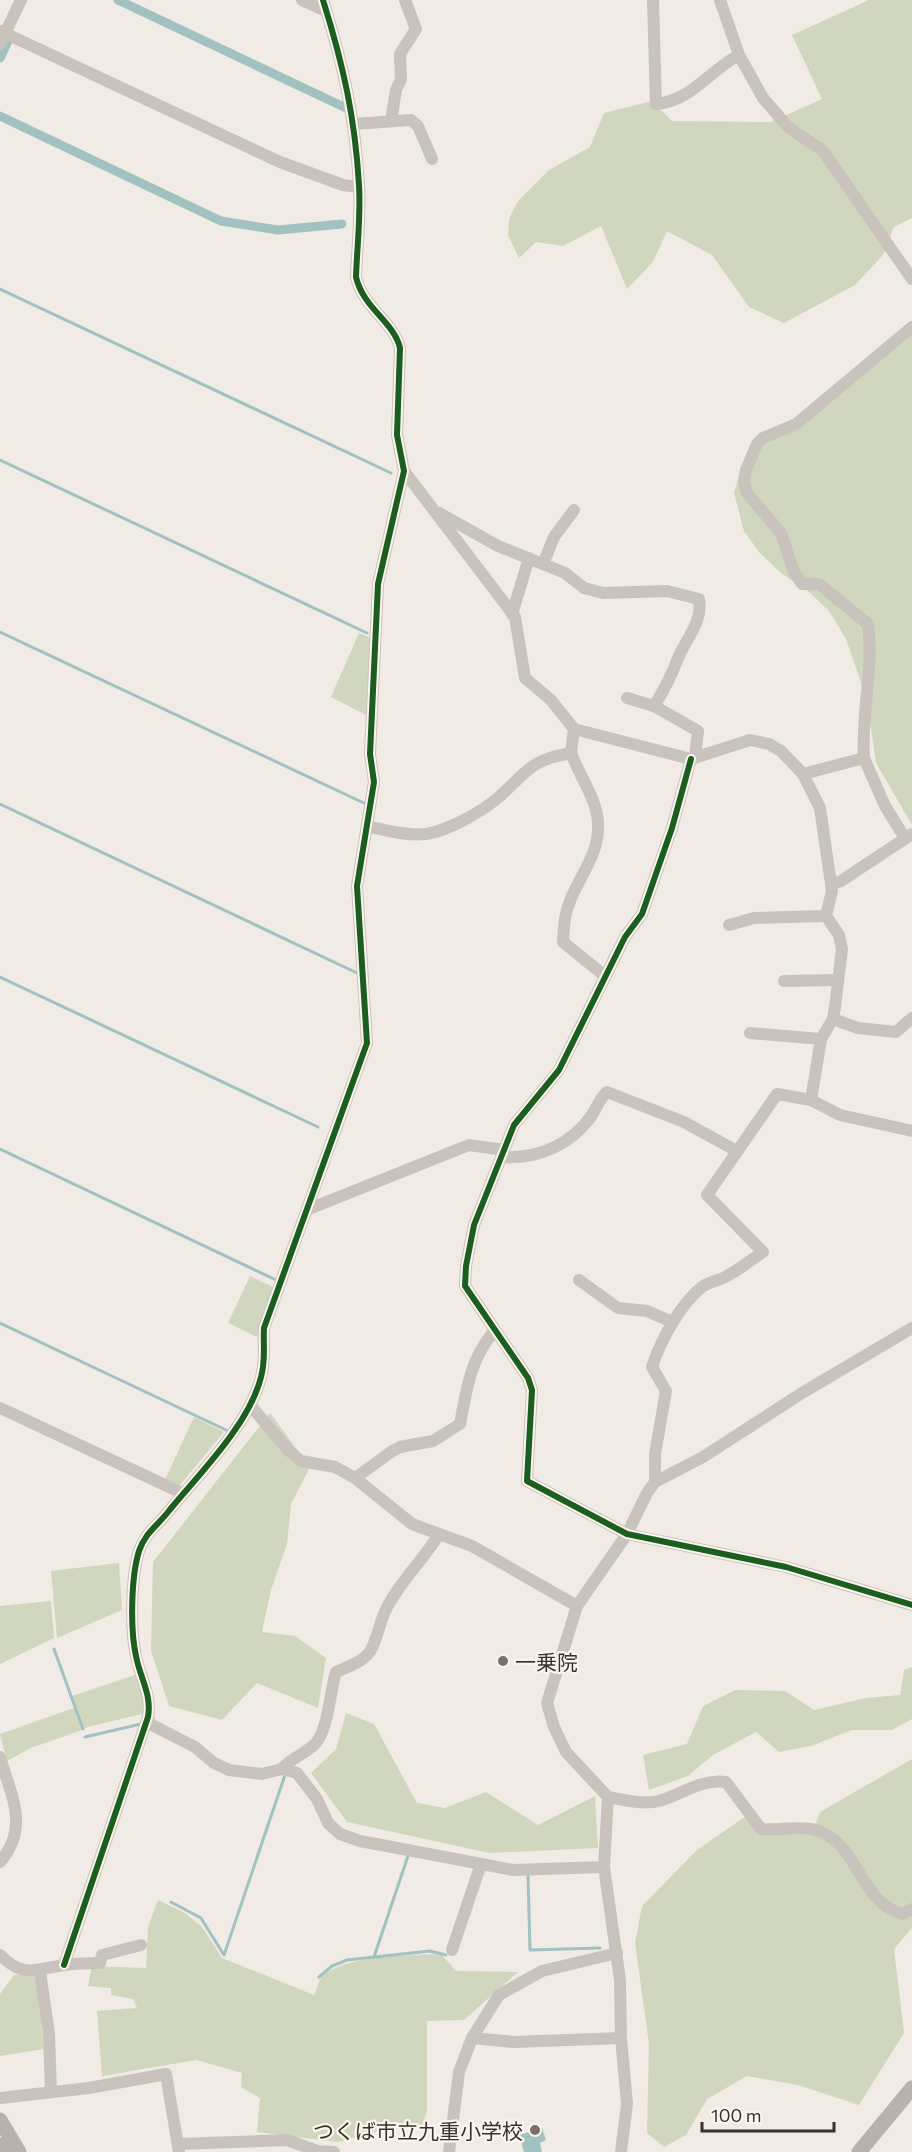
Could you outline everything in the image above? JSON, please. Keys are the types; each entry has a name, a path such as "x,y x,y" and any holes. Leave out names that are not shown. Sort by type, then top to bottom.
{"main road":[{"path":"859,2152 912,2088"},
{"path":"0,2120 19,2152"},
{"path":"0,2145 4,2152"}],"street":[{"path":"21,0 2,36 280,162 343,184 359,187"},
{"path":"64,1965 148,1717 151,1702 136,1655 134,1571 148,1531 166,1514 229,1438 258,1388 264,1361 264,1328 309,1209 367,1043 357,886 374,782 370,754 378,584 404,471 397,435 400,348 398,337 370,308 359,290 356,277 359,187 346,76 325,6 302,0"},
{"path":"391,121 396,90 401,79 400,54 416,29 405,0"},
{"path":"653,0 656,104 692,90 717,68 739,55"},
{"path":"720,0 739,55 763,98 787,126 823,151 912,279"},
{"path":"353,124 411,120 418,126 432,159"},
{"path":"831,884 841,881 909,836 885,806 864,758 864,706 870,661 868,624 819,584 802,584 794,572 781,533 751,500 744,483 746,470 757,444 763,438 796,424 912,327"},
{"path":"404,471 512,614 525,678 551,700 574,729 693,759 750,740 769,744 781,751 803,774 820,808 832,891 826,916 839,935 842,949 833,1019 820,1039 812,1100"},
{"path":"433,509 498,546 566,573 584,588 603,593 667,591 699,599 700,606 691,639 680,653 673,676 654,706"},
{"path":"543,564 554,537 574,510"},
{"path":"512,614 529,558"},
{"path":"627,698 654,706 698,731 693,759 642,914 625,937 559,1070 514,1125 474,1225 466,1266 465,1286 528,1378 532,1390 527,1481 627,1534 786,1567 912,1605"},
{"path":"574,729 571,753 592,801 598,823 592,859 570,901 565,918 563,942 605,976"},
{"path":"367,826 405,833 426,834 480,811 499,797 529,767 547,757 571,753"},
{"path":"803,774 864,758"},
{"path":"729,925 754,918 826,916"},
{"path":"784,981 838,980"},
{"path":"833,1019 858,1028 896,1032 912,1018"},
{"path":"750,1033 820,1039"},
{"path":"309,1209 469,1145 504,1154 536,1156 561,1144 591,1116 607,1092 684,1122 735,1150"},
{"path":"912,1131 840,1115 812,1100 777,1094 735,1150 707,1195 763,1252 725,1277 709,1282 699,1289 672,1322 659,1346 652,1367 666,1391 655,1454 655,1482 627,1534 577,1606 547,1703 554,1727 566,1752 608,1797 636,1802 658,1801 692,1786 713,1781 726,1782 761,1829 814,1829 828,1835 850,1858 873,1897 887,1910 902,1914 912,1909"},
{"path":"579,1280 618,1308 647,1311 672,1322"},
{"path":"655,1482 703,1457 802,1393 912,1328"},
{"path":"355,1478 400,1447 432,1441 460,1424 471,1368 480,1348 494,1331"},
{"path":"250,1405 289,1451 301,1461 335,1467 355,1478 412,1524 472,1546 577,1606"},
{"path":"0,1408 182,1493"},
{"path":"282,1769 289,1761 315,1744 324,1730 336,1672 360,1660 371,1651 379,1620 390,1601 407,1575 430,1550 439,1534"},
{"path":"148,1717 150,1724 195,1747 214,1763 229,1770 262,1774 282,1769 297,1773 308,1785 328,1823 340,1834 376,1845 513,1870 604,1867"},
{"path":"0,1757 18,1817 10,1850 0,1862"},
{"path":"608,1797 604,1867 617,1953 627,2104 621,2152"},
{"path":"452,1950 481,1864"},
{"path":"0,1955 22,1971 40,1971 64,1965 100,1963 102,1955 141,1945"},
{"path":"449,2152 459,2072 472,2038 499,1995 526,1978 573,1961 617,1953"},
{"path":"40,1971 49,2034 51,2092"},
{"path":"472,2038 552,2042 621,2038"},
{"path":"0,2098 166,2074 179,2148 287,2140 317,2151 333,2152"}],"green space":[{"path":"869,0 912,0 912,218 894,227 883,255 855,285 784,323 749,307 712,255 667,231 653,262 627,289 601,226 563,246 536,242 519,258 508,235 509,219 518,201 549,170 590,147 604,113 652,101 672,121 771,122 822,99 792,35"},
{"path":"912,331 912,825 876,763 867,700 846,639 829,611 808,591 781,573 759,552 744,531 734,493 741,468 755,450"},
{"path":"359,633 371,638 366,715 331,697"},
{"path":"250,1276 275,1288 257,1337 228,1323"},
{"path":"270,1413 310,1467 291,1504 287,1544 271,1590 262,1632 295,1636 326,1658 318,1708 257,1683 222,1720 169,1706 151,1651 153,1562"},
{"path":"194,1417 224,1432 179,1486 165,1480"},
{"path":"119,1563 122,1610 57,1638 51,1571"},
{"path":"51,1601 54,1638 0,1664 0,1606"},
{"path":"912,1667 912,1719 892,1730 852,1730 811,1746 779,1752 756,1732 713,1755 688,1776 649,1790 643,1755 687,1744 703,1706 735,1690 785,1691 814,1710 866,1698 900,1695 904,1670"},
{"path":"138,1674 146,1711 142,1714 84,1728 72,1696"},
{"path":"74,1708 82,1730 31,1748 7,1761 0,1734"},
{"path":"346,1713 374,1724 417,1803 445,1808 486,1792 538,1825 595,1796 598,1848 490,1853 347,1822 311,1773 336,1749"},
{"path":"912,1759 912,1928 894,1949 904,2033 859,2105 798,2085 747,2076 707,2099 686,2135 664,2147 647,2133 649,2044 635,1943 642,1906 697,1850 746,1816 761,1829 814,1829 820,1812"},
{"path":"158,1900 185,1913 202,1927 222,1958 314,1995 321,1978 331,1970 378,1958 441,1954 456,1971 518,1972 464,2020 427,2021 427,2111 422,2126 378,2131 338,2142 257,2132 260,2098 241,2087 242,2073 196,2060 102,2076 97,2011 137,2008 133,1999 111,1995 111,1988 88,1986 92,1966 146,1968 148,1927"},
{"path":"36,1974 44,2049 0,2056 0,1994 14,1975"}],"water":[{"path":"542,2128 546,2140 540,2143 542,2152 524,2152 519,2135"}],"waterway":[{"path":"118,0 346,108"},
{"path":"0,58 9,39"},
{"path":"0,116 221,221 278,230 342,224"},
{"path":"0,289 391,473"},
{"path":"0,460 367,633"},
{"path":"0,632 366,804"},
{"path":"0,804 357,973"},
{"path":"0,977 318,1127"},
{"path":"0,1149 276,1280"},
{"path":"0,1323 226,1430"},
{"path":"54,1649 83,1729"},
{"path":"85,1737 141,1724"},
{"path":"171,1902 201,1918 224,1955 285,1775"},
{"path":"374,1957 408,1856"},
{"path":"528,1875 530,1950 600,1948"},
{"path":"319,1977 332,1966 347,1960 430,1951 446,1955"}],"cycle path":[{"path":"64,1965 148,1717 147,1693 136,1656 133,1632 133,1589 139,1551 148,1534 222,1448 246,1413 255,1395 263,1365 264,1328 367,1043 357,886 374,782 370,754 378,584 404,471 397,435 400,348 392,330 365,298 356,277 359,219 357,160 342,69 323,0"},
{"path":"691,759 672,828 642,914 625,937 559,1070 514,1125 474,1225 466,1266 465,1286 528,1378 532,1390 527,1481 627,1534 786,1567 912,1605"}],"place":[{"name":"一乗院","path":"503,1661"},
{"name":"つくば市立九重小学校","path":"535,2130"}]}
